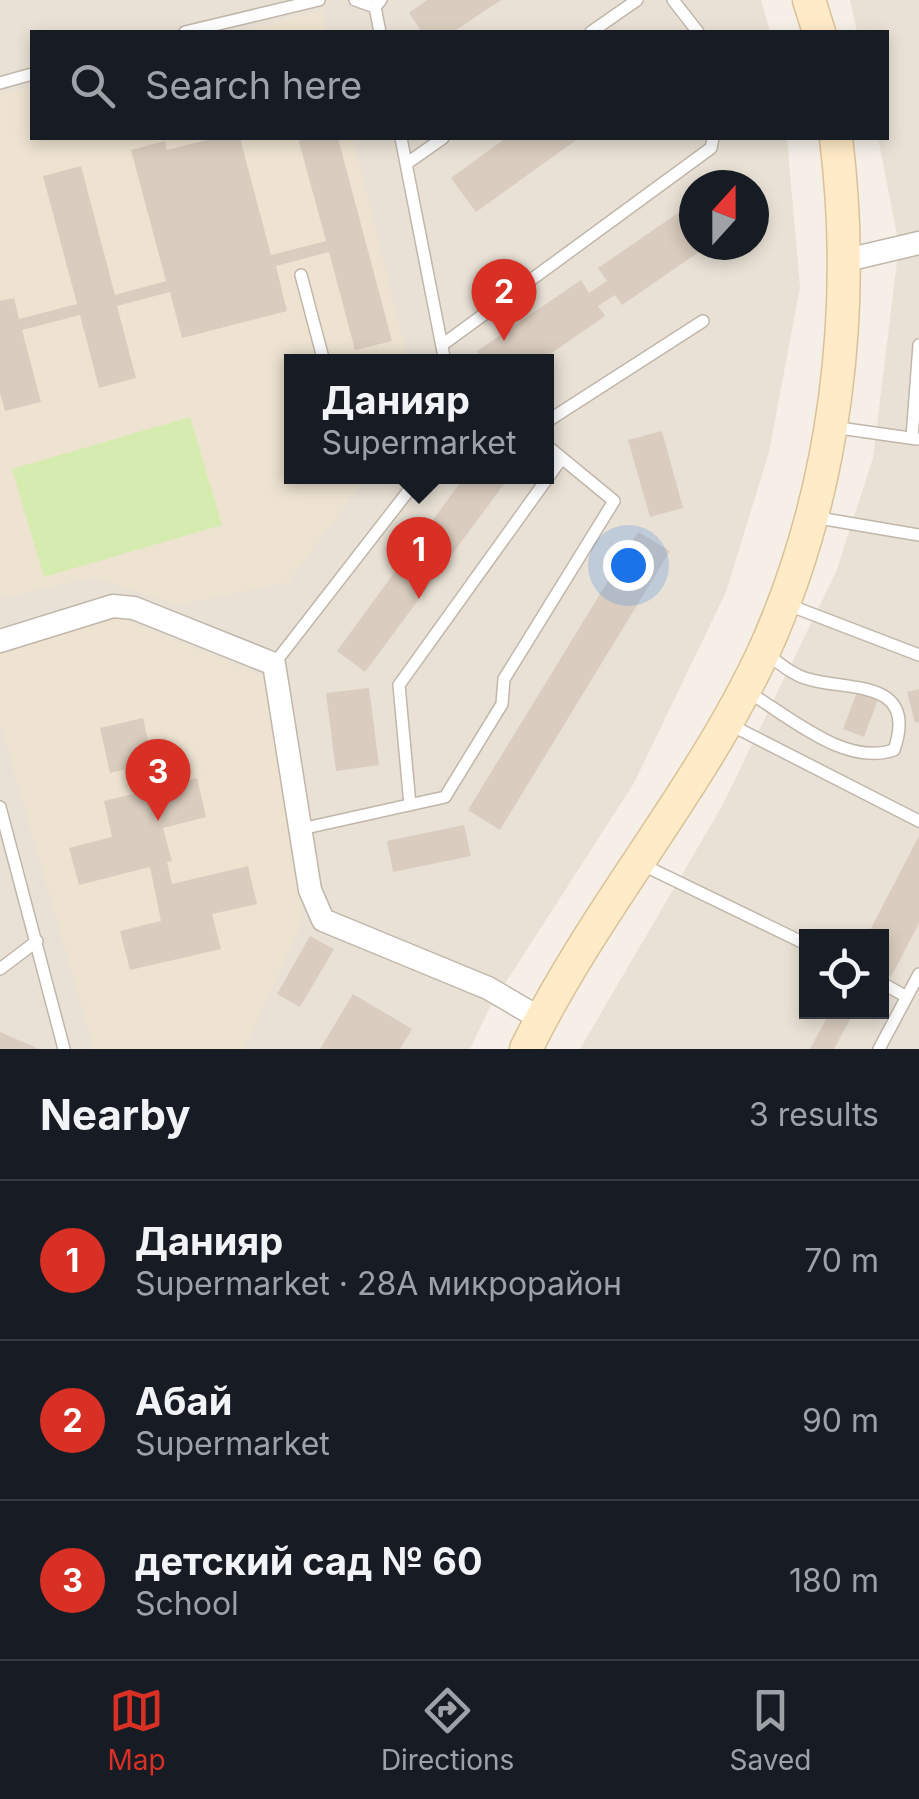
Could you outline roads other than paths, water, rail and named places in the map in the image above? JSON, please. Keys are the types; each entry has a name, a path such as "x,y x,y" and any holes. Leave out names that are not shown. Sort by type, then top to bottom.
{"main road":[{"path":"809,0 818,30"},
{"path":"526,1049 541,1018 724,722 763,652 782,602 832,427 847,260 836,140"}],"street":[{"path":"847,260 919,243"},
{"path":"0,642 113,606 134,608 274,664 310,890 323,920 488,988 541,1018"}],"lane":[{"path":"193,30 318,0"},
{"path":"355,0 378,4 380,30"},
{"path":"594,30 637,0"},
{"path":"674,0 696,30"},
{"path":"0,83 30,75"},
{"path":"400,140 444,354"},
{"path":"406,164 440,140"},
{"path":"442,345 711,148 713,140"},
{"path":"300,275 321,354"},
{"path":"554,417 703,322"},
{"path":"832,427 916,438 919,344"},
{"path":"301,829 445,797 502,704 504,679 614,501 554,452"},
{"path":"554,469 562,458"},
{"path":"274,664 414,484"},
{"path":"410,805 399,685 543,484"},
{"path":"809,517 919,535"},
{"path":"782,602 919,655"},
{"path":"743,688 848,750 875,756 894,750 903,731 900,712 892,698 868,685 833,685 803,678 763,652"},
{"path":"724,722 919,821"},
{"path":"0,806 64,1049"},
{"path":"638,863 799,941"},
{"path":"0,969 37,941"},
{"path":"879,1049 919,974"},
{"path":"889,987 905,996"}],"place":[{"name":"Абай","path":"504,341"},
{"name":"Данияр","path":"419,599"},
{"name":"детский сад № 60","path":"158,821"}]}
